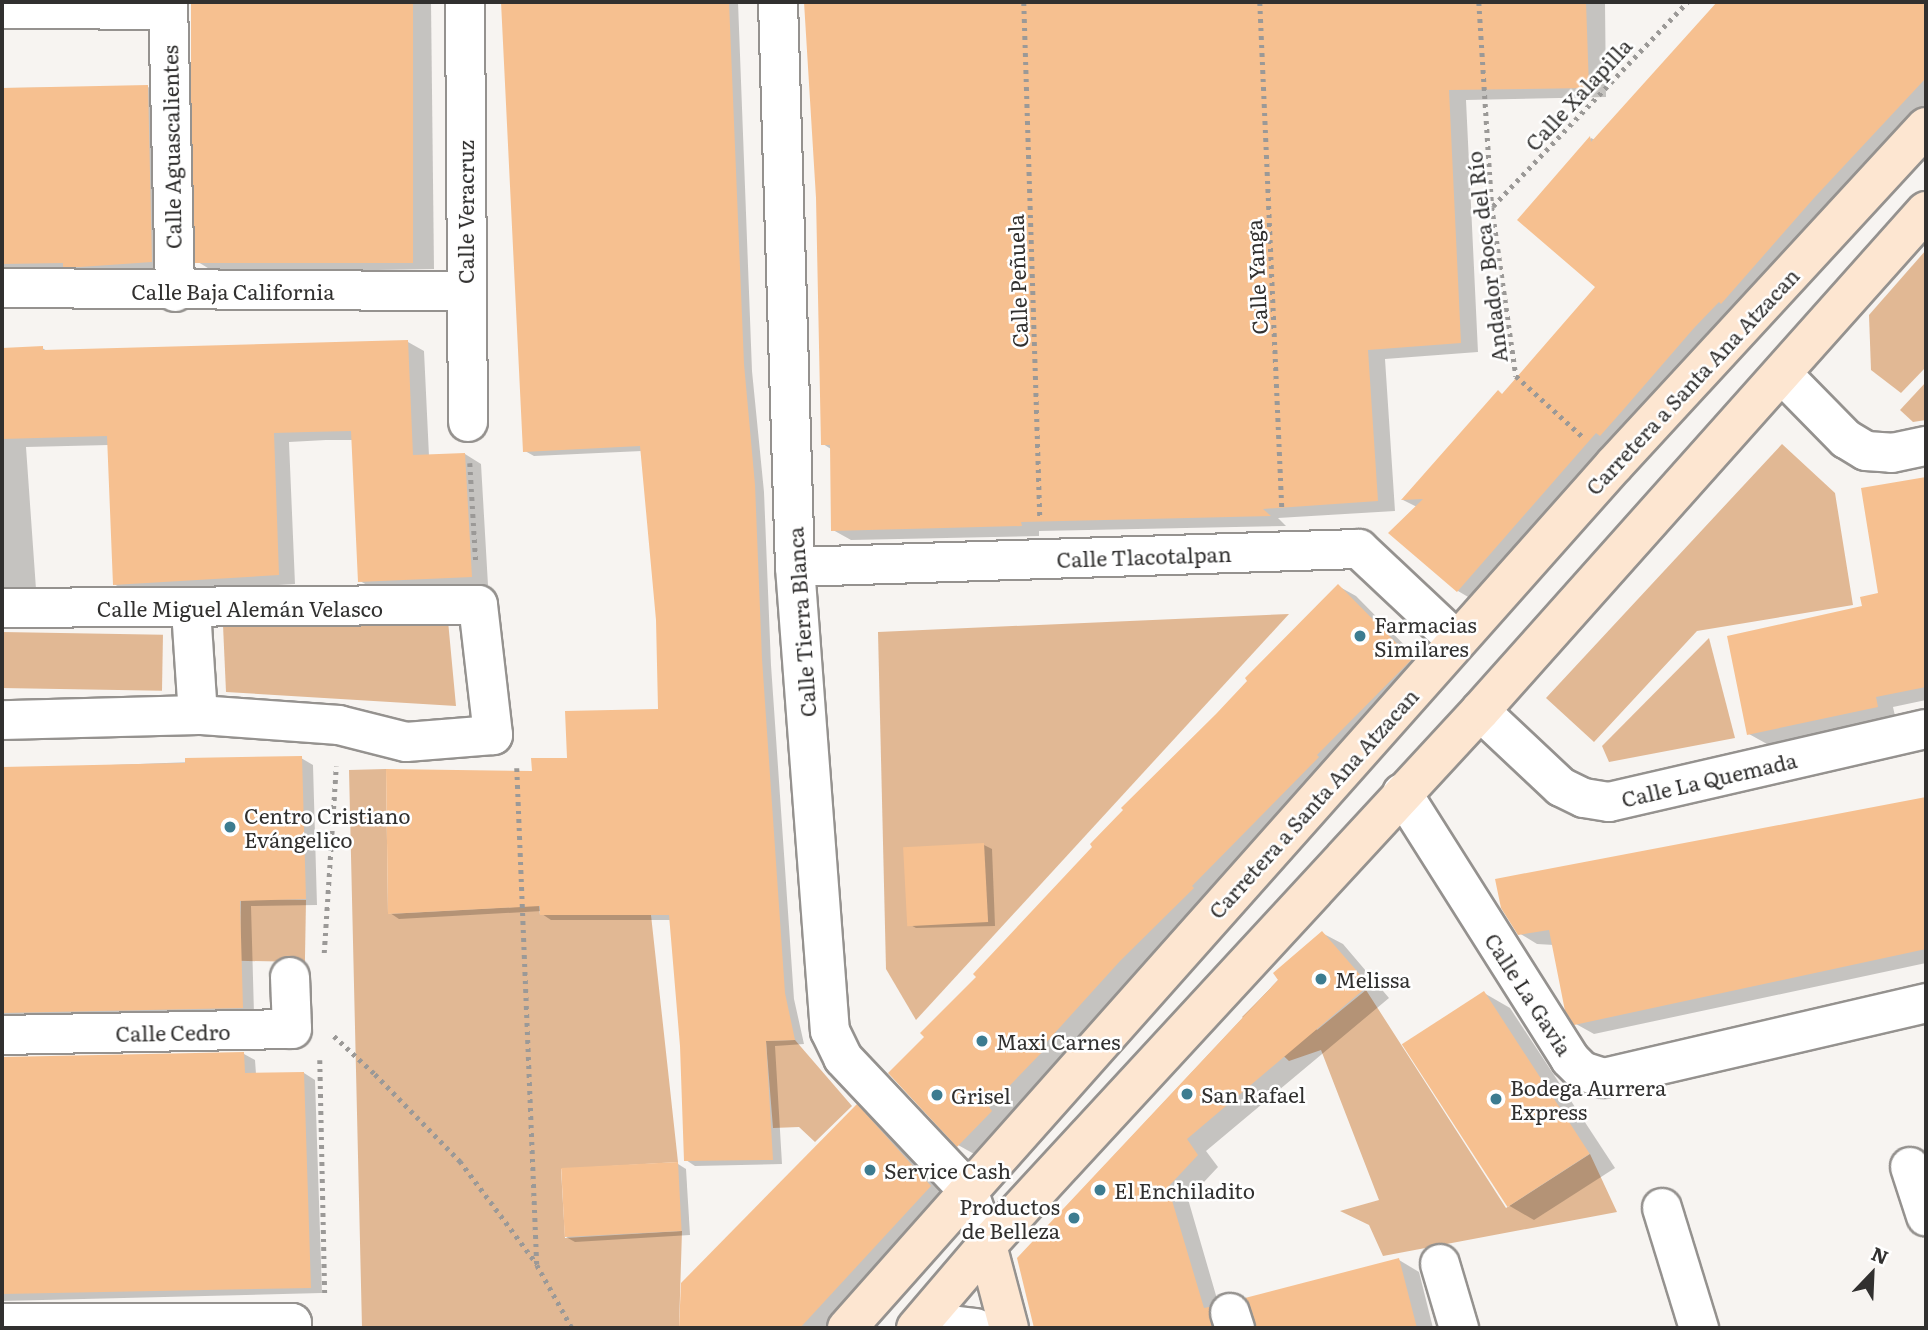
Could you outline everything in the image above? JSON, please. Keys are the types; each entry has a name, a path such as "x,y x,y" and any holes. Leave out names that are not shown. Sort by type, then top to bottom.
{"street":[{"name":"Calle Veracruz","path":"465,2 468,422"},
{"name":"Calle Tierra Blanca","path":"778,2 795,567 831,1031 843,1059 968,1189"},
{"path":"2,9 168,6"},
{"name":"Calle Aguascalientes","path":"168,6 175,292"},
{"name":"Carretera a Santa Ana Atzacan","path":"846,1328 1614,465 1926,127"},
{"path":"916,1328 987,1245 1480,711 1783,375 1926,211"},
{"name":"Calle Baja California","path":"2,288 175,292 465,291"},
{"path":"1783,375 1846,439 1866,451 1892,453 1926,446"},
{"name":"Calle Tlacotalpan","path":"795,567 1359,549 1457,641"},
{"path":"2,720 198,715 339,725 406,742 493,735 478,605"},
{"name":"Calle Miguel Alemán Velasco","path":"2,608 191,610 478,605"},
{"path":"191,610 198,715"},
{"name":"Calle La Quemada","path":"1480,711 1561,787 1584,798 1609,802 1926,729"},
{"name":"Calle La Gavia","path":"1402,793 1570,1059 1583,1071 1604,1078 1926,1003"},
{"name":"Calle Cedro","path":"2,1035 292,1029 290,976"},
{"path":"1910,1167 1926,1216"},
{"path":"968,1189 987,1245 1009,1328"},
{"path":"1662,1208 1699,1328"},
{"path":"1440,1264 1459,1328"},
{"path":"2,1322 292,1326"},
{"path":"932,1328 951,1325 976,1328"}],"path":[{"name":"Calle Peñuela","path":"1024,2 1042,560"},
{"name":"Calle Yanga","path":"1260,2 1284,551"},
{"name":"Andador Boca del Río","path":"1479,2 1492,207 1516,376 1614,465"},
{"name":"Calle Xalapilla","path":"1492,207 1687,2"},
{"path":"468,422 478,605"},
{"path":"493,735 517,766 537,1265"},
{"path":"329,1032 375,1074 460,1161 537,1265 572,1328"}],"shaded area":[{"path":"1926,250 1926,367 1901,393 1871,370 1869,315"},
{"path":"1926,382 1926,420 1913,422 1900,410"},
{"path":"1782,444 1835,493 1853,605 1697,631 1594,742 1546,698"},
{"path":"1289,614 916,1020 886,969 878,632"},
{"path":"448,621 456,706 226,692 223,625"},
{"path":"2,632 163,635 162,691 2,688"},
{"path":"1709,638 1735,738 1609,762 1602,746"},
{"path":"386,769 388,914 515,907 527,782 540,915 651,915 678,1162 561,1169 565,1238 682,1231 679,1328 362,1328 349,770"},
{"path":"241,899 306,900 305,962 240,961"},
{"path":"1277,982 1317,1030 1366,990 1506,1208 1590,1154 1617,1212 1383,1256 1369,1225 1340,1211 1379,1200 1321,1050 1289,1061 1242,1017"},
{"path":"795,1040 852,1106 815,1142 799,1127 773,1128 766,1041"}],"building":[{"path":"191,2 413,2 413,263 191,263"},
{"path":"501,2 729,2 744,364 755,485 762,659 785,993 795,1040 766,1041 773,1160 684,1161 680,1046 669,915 540,915 540,906 388,914 386,769 532,771 531,758 567,758 565,711 658,709 656,620 640,446 523,452"},
{"path":"804,2 1586,2 1589,88 1449,90 1461,343 1368,350 1378,501 1263,509 1271,516 1021,522 1022,526 831,531 830,445 821,445 816,198"},
{"path":"1717,2 1926,2 1926,78 1814,198 1721,304 1719,302 1694,328 1600,436 1596,433 1457,592 1388,533 1423,499 1401,500 1498,390 1502,394 1595,287 1517,220 1590,136 1591,142"},
{"path":"148,85 152,262 80,267 63,267 63,263 2,264 2,88"},
{"path":"408,340 413,455 465,453 472,577 358,582 351,431 274,433 279,575 113,585 107,436 2,439 2,348 43,346 43,350"},
{"path":"1926,477 1926,687 1876,697 1878,707 1747,735 1727,636 1862,606 1860,597 1878,593 1861,488"},
{"path":"1338,584 1412,659 1192,886 1194,888 1120,961 1043,1046 1045,1049 989,1107 992,1111 957,1147 888,1073 924,1037 920,1033 976,977 973,974 1092,847 1090,844 1123,810 1121,808 1216,714 1247,681 1245,678"},
{"path":"302,756 306,899 240,901 243,1008 2,1013 2,767 185,763 185,758"},
{"path":"1926,797 1926,949 1574,1025 1565,1011 1549,930 1518,935 1501,908 1495,879"},
{"path":"984,843 988,922 907,926 903,847"},
{"path":"1322,931 1369,985 1187,1139 1198,1155 1168,1187 1204,1308 1209,1307 1212,1328 1034,1328 1017,1258 1278,980 1273,973"},
{"name":"Bodega Aurrera Express","path":"1484,991 1590,1154 1507,1207 1402,1044"},
{"path":"244,1052 245,1073 304,1072 311,1288 2,1294 2,1057"},
{"path":"857,1104 931,1186 800,1328 679,1328 681,1283"},
{"path":"678,1162 682,1231 565,1237 561,1168"},
{"path":"1399,1258 1417,1328 1256,1328 1245,1298"}],"place":[{"name":"Farmacias Similares","path":"1360,636"},
{"name":"Centro Cristiano Evángelico","path":"230,827"},
{"name":"Melissa","path":"1321,979"},
{"name":"Maxi Carnes","path":"982,1041"},
{"name":"San Rafael","path":"1187,1094"},
{"name":"Grisel","path":"937,1095"},
{"name":"Bodega Aurrera Express","path":"1496,1099"},
{"name":"Service Cash","path":"870,1170"},
{"name":"El Enchiladito","path":"1100,1190"},
{"name":"Productos de Belleza","path":"1074,1218"}]}
